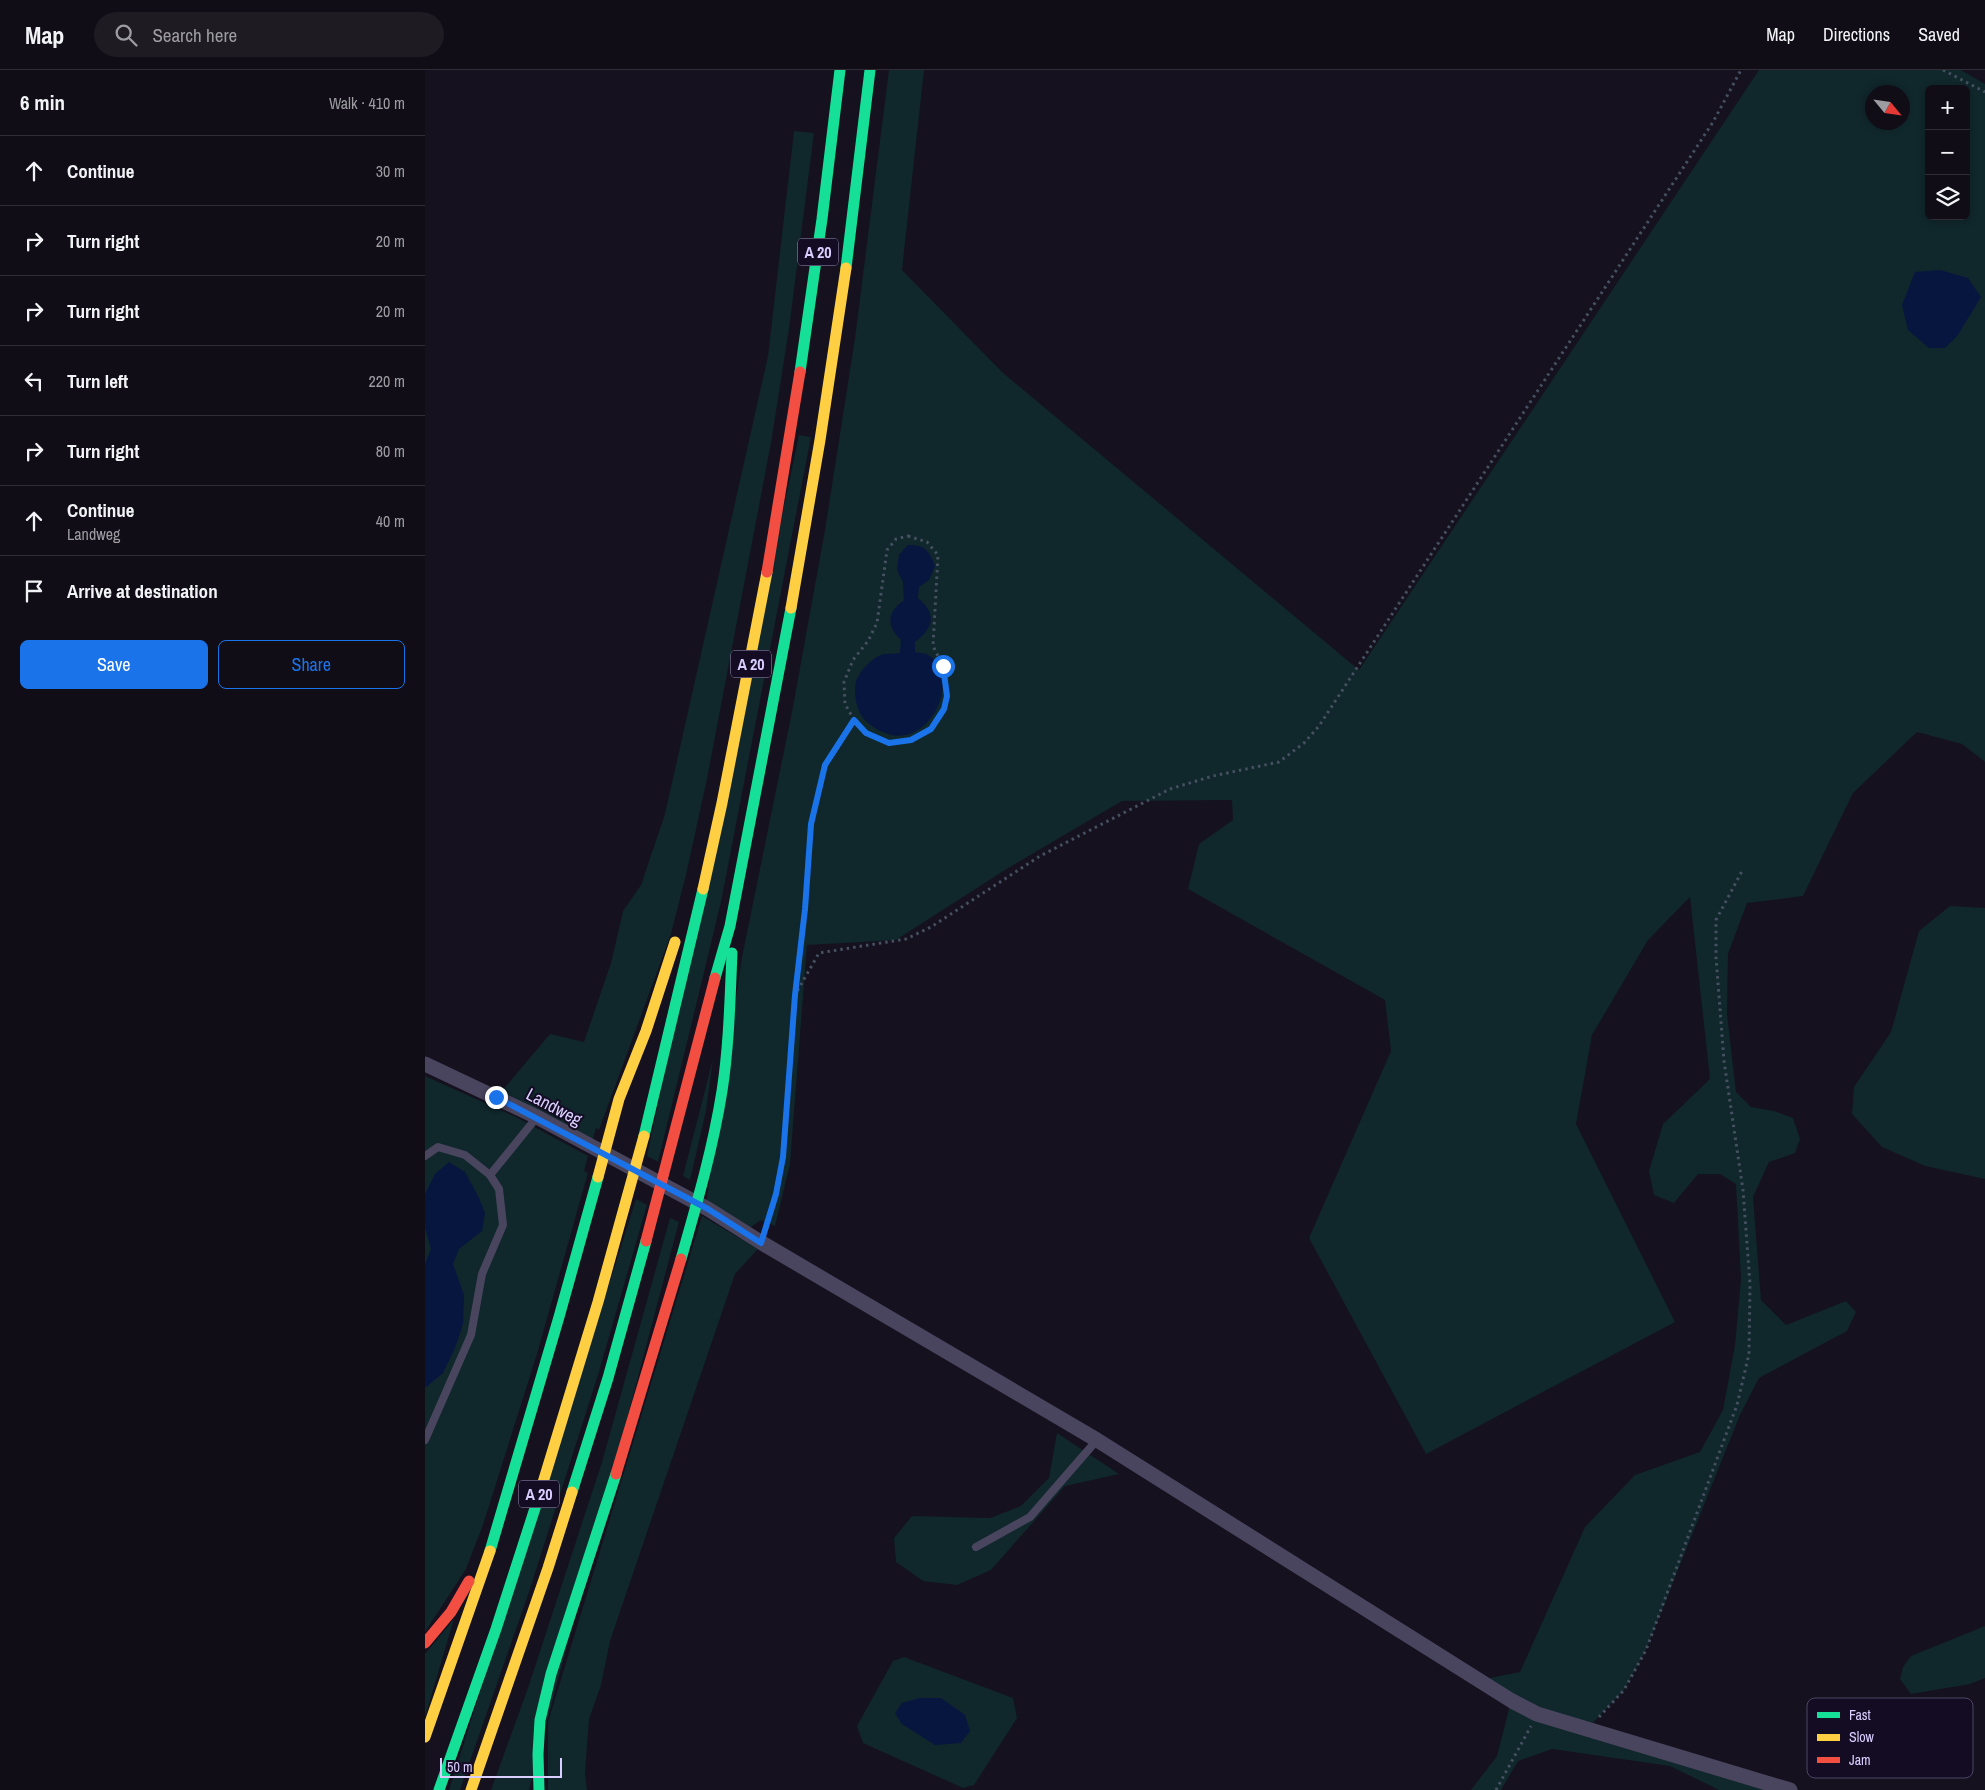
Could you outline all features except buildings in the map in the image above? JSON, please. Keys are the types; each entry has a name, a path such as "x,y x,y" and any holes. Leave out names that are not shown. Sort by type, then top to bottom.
{"highway":[{"name":"A 20","path":"439,1790 520,1557 577,1374 628,1195 703,894 770,563 816,266 840,70"},
{"name":"A 20","path":"471,1790 548,1568 608,1378 667,1167 705,1015 730,926 793,599 820,440 849,245 870,70"},
{"path":"425,1737 494,1540 619,1099 646,1031 681,926 703,894"},
{"path":"539,1790 538,1754 540,1720 551,1674 615,1477 691,1229 716,1123 724,1070 733,965 730,926"},
{"path":"425,1643 451,1612 494,1540"}],"street":[{"name":"Landweg","path":"425,1064 537,1118 708,1209 761,1243 1097,1440 1511,1701 1537,1714 1790,1790"}],"lane":[{"path":"491,1175 537,1118"},
{"path":"425,1156 438,1147 465,1155 491,1175 499,1189 503,1225 483,1274 471,1335 425,1440"},
{"path":"976,1547 1030,1517 1097,1440"}],"path":[{"path":"795,995 819,953 906,939 931,926 1040,856 1170,789 1213,776 1279,762 1304,743 1319,726 1534,398 1713,122 1741,70"},
{"path":"1943,70 1985,92"},
{"path":"908,536 927,542 938,555 933,646 943,666 947,696 944,709 931,729 911,740 889,743 866,733 854,720 845,704 844,682 853,660 868,641 877,624 887,550 896,539 908,536"},
{"path":"761,1243 776,1194 783,1157 795,995 805,909 811,824 825,765 854,720"},
{"path":"1587,1729 1624,1690 1646,1650 1737,1405 1749,1354 1750,1284 1743,1190 1723,1061 1716,957 1716,920 1741,871"},
{"path":"1496,1790 1537,1714"}],"green space":[{"path":"889,70 924,70 902,270 1003,373 1359,670 1759,70 1961,70 1985,84 1985,762 1962,744 1917,732 1853,793 1803,896 1747,903 1728,954 1727,1014 1736,1092 1751,1107 1774,1111 1793,1118 1800,1139 1795,1153 1769,1162 1753,1197 1761,1300 1786,1325 1846,1301 1856,1312 1847,1331 1759,1378 1740,1415 1646,1650 1624,1690 1587,1729 1790,1790 1719,1790 1670,1766 1552,1749 1518,1761 1501,1790 1471,1790 1497,1756 1511,1701 1480,1680 1520,1672 1585,1527 1635,1475 1700,1452 1723,1410 1735,1345 1741,1279 1736,1184 1720,1174 1698,1174 1674,1203 1654,1195 1649,1171 1663,1124 1710,1079 1690,897 1648,940 1592,1035 1576,1124 1675,1322 1426,1454 1309,1238 1391,1051 1385,1000 1188,889 1199,844 1233,820 1232,800 1122,801 1005,870 896,940 807,945 790,1164 775,1226 761,1220 751,1227 742,1226 706,1204 742,957 792,712 825,530 855,338"},
{"path":"794,131 814,133 789,329 771,443 707,779 671,934 599,1130 596,1128 592,1142 501,1092 550,1034 584,1042 611,963 623,911 641,885 665,814 768,356"},
{"path":"799,435 811,437 721,902 658,1162 647,1156"},
{"path":"1950,906 1985,908 1985,1179 1925,1166 1882,1147 1852,1114 1854,1087 1891,1032 1919,931"},
{"path":"713,1059 706,1111 690,1180 683,1176"},
{"path":"425,1076 516,1117 588,1156 584,1171 588,1173 537,1354 483,1525 466,1569 425,1632"},
{"path":"636,1199 647,1205 598,1375 530,1589 460,1790 449,1790"},
{"path":"702,1216 758,1249 735,1274 610,1641 601,1685 589,1719 585,1774 587,1790 548,1790 548,1722"},
{"path":"670,1218 679,1222 529,1790 491,1790 528,1688 602,1462"},
{"path":"1057,1433 1119,1474 1065,1486 991,1570 957,1585 923,1581 896,1562 894,1538 912,1516 990,1518 1021,1506 1049,1478"},
{"path":"454,1619 425,1717 425,1654"},
{"path":"1985,1626 1985,1678 1970,1684 1911,1694 1900,1679 1903,1667 1911,1656"},
{"path":"904,1657 1013,1698 1017,1718 974,1785 963,1788 863,1743 857,1726 893,1661"}],"water":[{"path":"1940,270 1968,278 1981,297 1958,335 1945,348 1929,348 1908,330 1902,305 1915,272"},
{"path":"908,545 919,546 926,550 935,566 929,580 919,587 918,598 928,610 931,621 926,631 915,642 915,652 926,654 938,664 943,679 941,697 934,714 922,727 906,735 887,734 863,718 858,708 855,687 857,678 870,662 881,655 900,653 901,640 893,630 891,619 894,609 904,600 903,582 897,570 899,555"},
{"path":"449,1162 465,1172 485,1213 482,1231 459,1249 453,1264 464,1295 463,1324 455,1348 443,1373 425,1388 425,1264 431,1249 425,1227 425,1194 435,1174"},
{"path":"920,1698 941,1698 965,1715 970,1731 961,1743 935,1745 902,1724 895,1713 902,1703"}],"traffic: fast":[{"path":"800,372 822,219 840,70"},
{"path":"846,268 870,70"},
{"path":"715,978 730,926 791,608"},
{"path":"644,1136 703,889"},
{"path":"681,1259 699,1196 722,1091 728,1040 732,953"},
{"path":"490,1551 598,1177"},
{"path":"572,1492 608,1378 646,1241"},
{"path":"539,1790 538,1754 540,1720 551,1674 616,1474"},
{"path":"439,1790 496,1629 537,1502"}],"traffic: slow":[{"path":"791,608 820,440 846,268"},
{"path":"703,889 722,803 767,572"},
{"path":"598,1177 619,1099 646,1031 675,942"},
{"path":"537,1502 598,1302 644,1136"},
{"path":"471,1790 548,1568 572,1492"},
{"path":"425,1737 490,1551"}],"traffic: jam":[{"path":"767,572 800,372"},
{"path":"646,1241 715,978"},
{"path":"616,1474 681,1259"},
{"path":"425,1643 451,1612 469,1581"}],"route":[{"path":"496,1097 708,1209 761,1243 776,1194 783,1157 795,995 805,909 811,824 825,765 854,720 866,733 889,743 911,740 931,729 944,709 947,696 943,666"}]}
